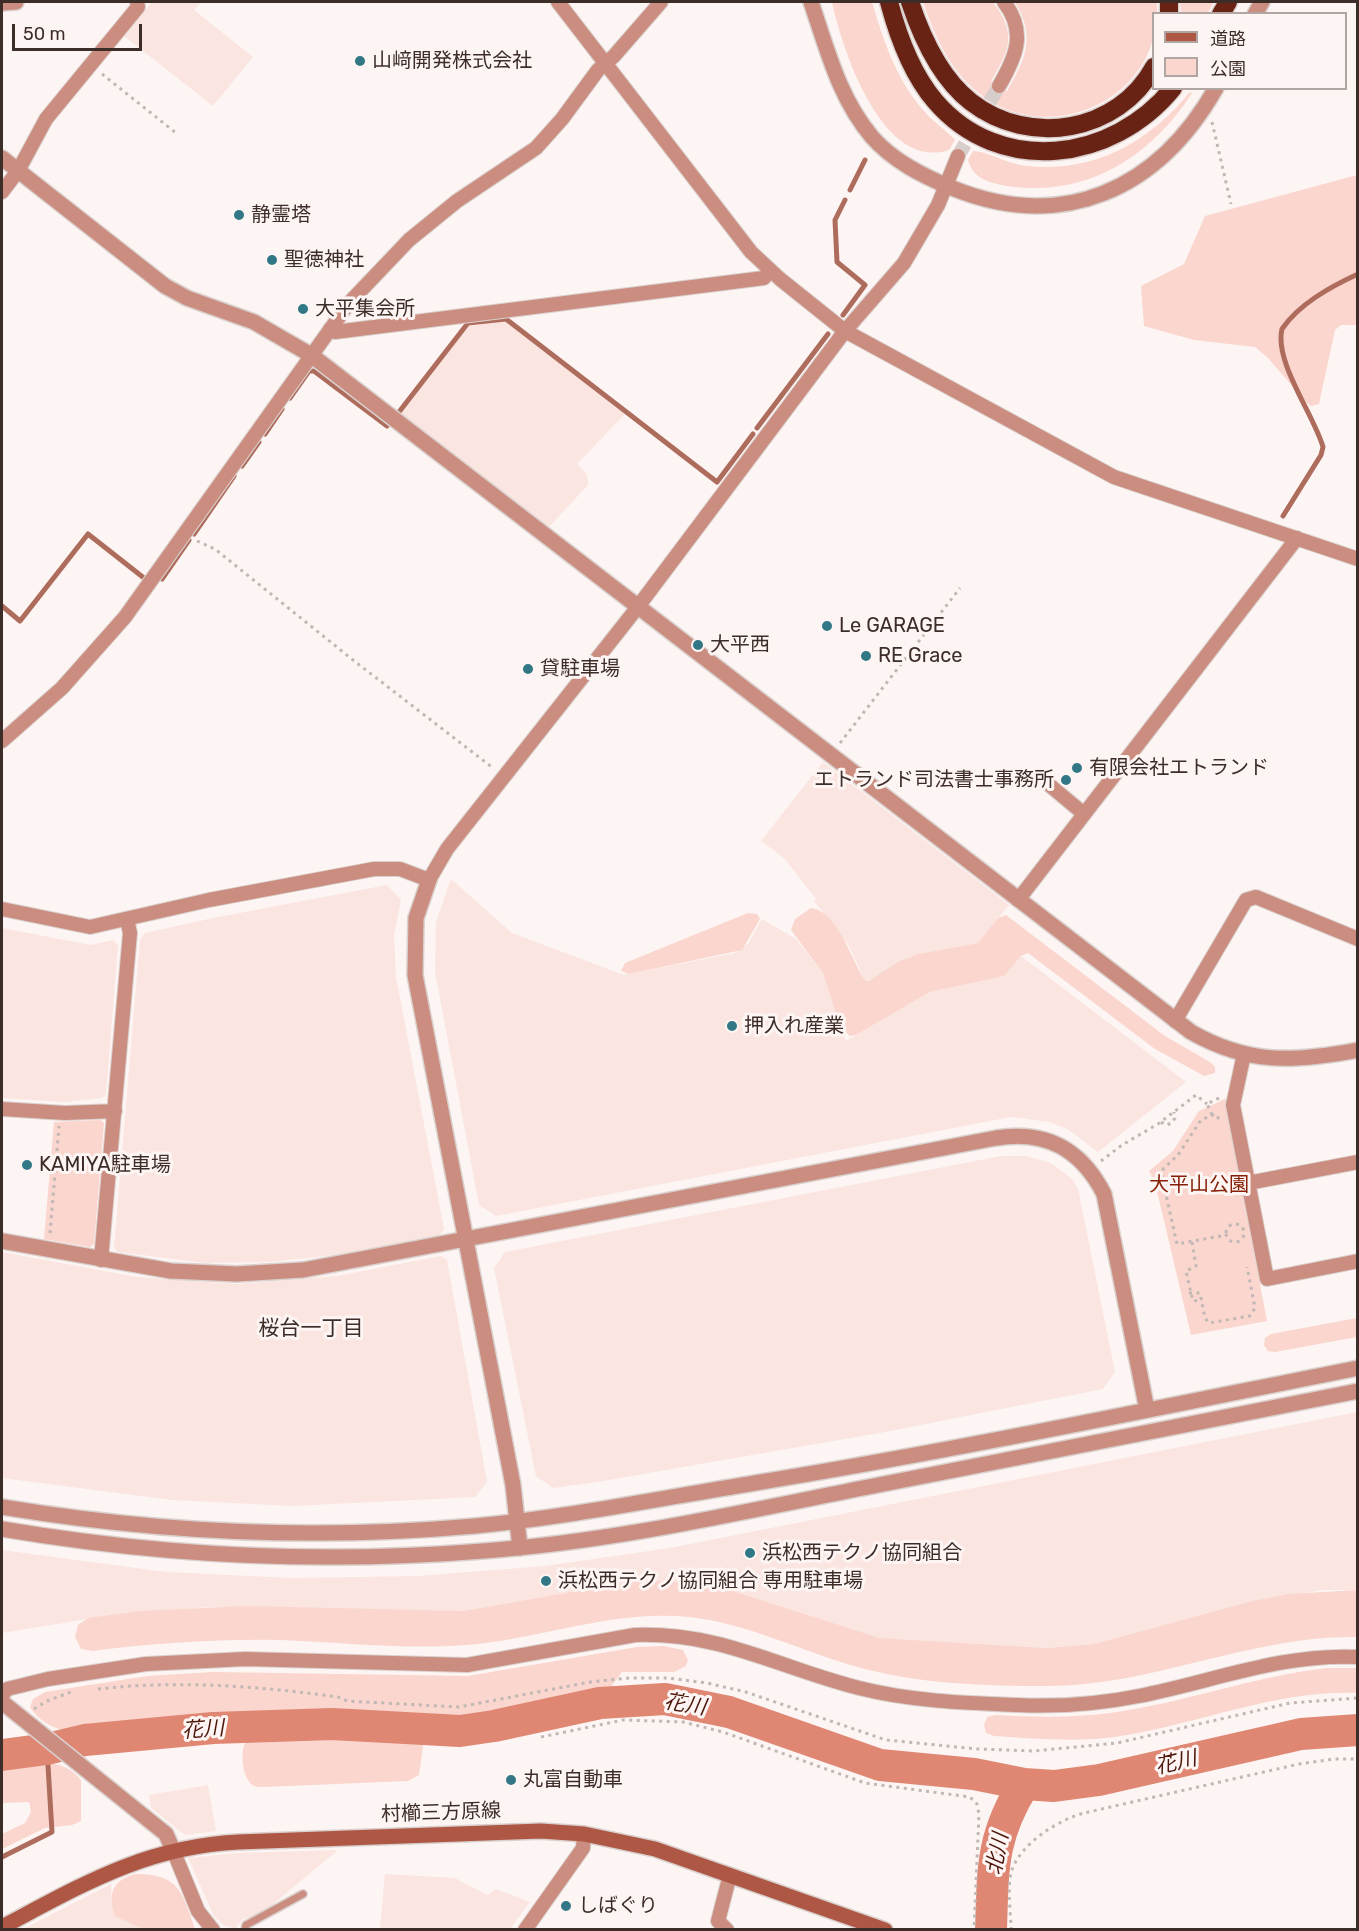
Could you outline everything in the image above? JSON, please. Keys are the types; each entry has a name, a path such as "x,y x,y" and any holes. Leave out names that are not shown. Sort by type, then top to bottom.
{"highway":[{"path":"889,2 908,58 920,81 936,102 977,134 1001,144 1026,150 1052,152 1078,149 1126,130 1147,114 1171,90"},
{"path":"910,2 928,47 954,86 970,101 1008,122 1050,129 1093,121 1113,111 1132,96 1152,70"}],"main road":[{"name":"村櫛三方原線","path":"2,1927 100,1875 173,1850 238,1842 518,1832 584,1834 655,1849 885,1929"}],"street":[{"path":"2,3 16,2"},
{"path":"2,192 18,171 46,119 138,7 137,2"},
{"path":"558,2 739,236 770,270 845,331 1114,477 1358,559"},
{"path":"2,741 62,688 118,626 349,303 409,240 457,201 536,148 606,63 661,2"},
{"path":"811,2 844,96 857,118 893,157 945,185 994,202 1020,206 1046,206 1096,197 1143,174 1181,139 1215,90"},
{"path":"999,86 1017,51 1018,35 1015,19 1004,2"},
{"path":"520,1548 511,1473 415,975 416,918 429,880 447,849 637,608 845,331 914,249 938,205 958,156"},
{"path":"2,158 165,286 187,298 264,327 311,355 1175,1022 1207,1041 1244,1054 1297,1060 1358,1050"},
{"path":"330,328 335,332 764,278 770,270"},
{"path":"1018,900 1298,538"},
{"path":"1047,783 1084,814"},
{"path":"2,909 90,927 374,869 400,869 429,880"},
{"path":"1175,1022 1246,900 1256,897 1358,939"},
{"path":"101,1260 130,933 127,919"},
{"path":"1244,1054 1233,1105 1267,1279 1358,1262"},
{"path":"2,1109 60,1112 115,1111"},
{"path":"2,1241 171,1271 270,1273 336,1266 996,1138 1012,1136 1045,1139 1060,1146 1087,1166 1104,1194 1147,1410"},
{"path":"1248,1183 1358,1162"},
{"path":"2,1507 108,1523 231,1533 355,1533 517,1521 621,1507 890,1461 1358,1368"},
{"path":"2,1529 168,1551 293,1557 418,1556 520,1548 666,1527 1358,1390"},
{"path":"2,1696 7,1689 48,1679 146,1664 245,1659 467,1665 635,1635 663,1634 718,1642 881,1693 932,1700 1017,1705 1048,1706 1109,1701 1299,1659 1358,1657"},
{"path":"2,1702 31,1717 84,1767 166,1834 198,1911 213,1929"},
{"path":"525,1929 583,1848 584,1834"},
{"path":"727,1929 718,1921 730,1875"}],"lane":[{"path":"244,1929 246,1925 303,1894"}],"path":[{"path":"91,65 176,133"},
{"path":"1213,123 1231,204"},
{"path":"195,540 215,549 353,660 504,776"},
{"path":"830,756 960,588"},
{"path":"1101,1161 1122,1145 1161,1122 1196,1095 1206,1104 1212,1115"},
{"path":"1206,1104 1225,1095"},
{"path":"47,1250 60,1112"},
{"path":"1161,1122 1166,1125 1172,1123 1175,1118 1174,1112"},
{"path":"1221,1129 1217,1116 1212,1115 1201,1119 1178,1155 1166,1165 1161,1173 1177,1244 1226,1235"},
{"path":"1237,1215 1239,1226 1244,1232 1242,1239 1244,1250"},
{"path":"1226,1235 1229,1227 1239,1226"},
{"path":"1226,1235 1232,1242 1242,1239"},
{"path":"1192,1242 1196,1266 1186,1271 1189,1293 1193,1301 1202,1300"},
{"path":"1189,1293 1198,1292 1205,1318 1209,1323 1253,1314 1255,1308 1246,1262"},
{"path":"96,1689 161,1685 240,1686 338,1697 347,1701 443,1707 474,1705 609,1679 668,1678 708,1683 746,1692 875,1738 1006,1751 1062,1749 1117,1743 1270,1706 1311,1700 1358,1698"},
{"path":"31,1717 47,1701 79,1691"},
{"path":"541,1737 624,1720 683,1722 723,1732 865,1783 970,1797 977,1804 979,1814 974,1929"},
{"path":"1011,1929 1010,1887 1017,1861 1025,1850 1062,1821 1084,1813 1299,1764 1334,1759 1358,1759"}],"shaded area":[{"path":"152,2 201,2 194,10 253,57 213,106 124,36"},
{"path":"505,321 625,414 577,464 587,474 588,485 548,528 401,413 469,326"},
{"path":"823,762 1009,905 978,943 918,954 898,962 873,980 864,979 849,946 814,901 816,899 784,858 761,841"},
{"path":"451,879 512,933 624,975 735,953 748,944 762,919 796,939 823,973 846,1041 930,992 1004,976 1021,956 1186,1082 1098,1152 1069,1130 1050,1122 1011,1117 496,1216 479,1205 435,972 436,922"},
{"path":"387,885 401,900 394,935 396,977 444,1229 440,1235 334,1255 270,1262 205,1263 118,1252 114,1248 140,940 145,933"},
{"path":"2,928 91,945 113,940 118,945 106,1094 102,1098 65,1102 2,1098"},
{"path":"1001,1156 1026,1156 1051,1163 1072,1179 1078,1189 1115,1372 1103,1389 885,1432 597,1482 553,1488 536,1476 494,1268 505,1252"},
{"path":"2,1252 137,1277 237,1284 337,1276 441,1256 447,1260 487,1482 475,1497 293,1506 172,1500 2,1478"},
{"path":"1357,1412 1357,1590 1323,1590 1248,1602 1094,1644 1047,1648 880,1638 733,1591 699,1584 664,1581 598,1588 463,1611 210,1607 106,1616 2,1633 2,1550 166,1572 292,1578 419,1576 545,1566 670,1548"},
{"path":"208,1785 216,1831 185,1835 151,1808 149,1795"},
{"path":"338,1850 261,1914 243,1919 235,1929 223,1925 214,1916 188,1858 238,1853"},
{"path":"385,1874 455,1878 487,1895 496,1889 530,1902 510,1929 380,1929"},
{"path":"111,1884 112,1907 143,1929 21,1930"}],"green space":[{"path":"832,2 872,2 886,45 906,87 928,115 955,140 949,150 925,152 904,143 885,125 869,102 856,75 845,48"},
{"path":"923,2 993,2 1005,23 1008,42 1003,60 991,81 1007,91 1023,58 1027,37 1015,2 1157,2 1157,12 1152,12 1150,48 1133,77 1099,104 1079,112 1058,116 1036,116 1015,112 995,104 976,91 950,61 932,27"},
{"path":"1180,2 1214,2 1208,12 1181,12"},
{"path":"1190,92 1192,93 1176,116 1157,136 1136,154 1114,168 1089,179 1063,186 1036,188 1007,186 978,176 968,160 973,151 1026,166 1074,165 1097,159 1138,140 1174,110"},
{"path":"1357,175 1357,325 1341,325 1335,330 1319,404 1311,406 1307,403 1268,358 1255,347 1194,340 1144,326 1141,286 1184,264 1205,216"},
{"path":"811,908 829,917 843,938 864,979 869,981 898,962 918,954 978,943 998,918 1006,915 1165,1036 1210,1062 1215,1067 1215,1073 1204,1076 1155,1049 1028,953 1021,956 1004,976 930,992 856,1035 850,1036 841,1028 823,973 791,930 795,919"},
{"path":"748,913 757,914 760,919 742,950 629,974 621,971 625,963"},
{"name":"大平山公園","path":"1227,1098 1226,1105 1267,1321 1191,1335 1155,1183 1149,1171 1173,1151 1199,1111"},
{"path":"100,1120 104,1123 94,1244 90,1247 44,1239 54,1122"},
{"path":"1357,1318 1357,1337 1275,1352 1268,1351 1264,1345 1265,1338 1271,1334"},
{"path":"664,1581 699,1584 733,1591 880,1638 1047,1648 1094,1644 1248,1602 1289,1594 1357,1590 1357,1637 1279,1644 1125,1678 1086,1684 1047,1686 953,1683 906,1678 840,1662 733,1625 689,1617 633,1617 494,1642 443,1646 233,1640 93,1651 81,1649 75,1637 78,1625 88,1618 141,1611 245,1606 463,1611 630,1582"},
{"path":"663,1646 683,1650 688,1660 686,1666 674,1672 622,1672 608,1691 602,1693 460,1722 309,1715 213,1719 73,1732 48,1724 30,1707 33,1699 45,1692 147,1676 213,1672 468,1676 637,1647"},
{"path":"1328,1668 1357,1668 1357,1693 1299,1696 1156,1729 1094,1739 1061,1740 994,1736 986,1733 984,1725 987,1717 995,1715 1039,1717 1096,1715 1138,1709 1273,1677"},
{"path":"309,1734 412,1738 423,1746 419,1775 408,1781 264,1787 254,1786 246,1777 243,1748 248,1738"},
{"path":"41,1762 63,1766 81,1780 81,1821 72,1825 45,1828 2,1849 2,1834 25,1823 31,1812 29,1802 2,1803 2,1767"},
{"path":"135,1874 161,1877 177,1887 195,1929 143,1929 115,1916 112,1901 114,1889 121,1880"}],"waterway":[{"path":"850,190 865,160"},
{"path":"843,315 865,285 837,262 835,220 845,200"},
{"path":"1283,516 1321,455 1323,447 1289,372 1281,342 1282,329 1306,304 1358,274"},
{"path":"399,412 468,323 506,319 717,482 753,434"},
{"path":"757,428 828,334"},
{"path":"290,398 309,371 314,371 387,426"},
{"path":"265,434 282,409"},
{"path":"242,466 259,442"},
{"path":"194,534 234,476"},
{"path":"2,606 20,621 88,534 144,578"},
{"path":"162,579 189,540"},
{"name":"花川","path":"2,1755 47,1749 85,1740 213,1728 332,1724 460,1731 600,1703 665,1699 729,1712 880,1765 974,1774 1024,1784 1054,1786 1099,1780 1301,1734 1358,1730"},
{"path":"2,1857 52,1832 47,1749"},
{"name":"北川","path":"991,1930 996,1854 1005,1821 1024,1784"}],"tunnel":[{"path":"958,156 999,86"}],"place":[{"name":"山﨑開発株式会社","path":"360,61"},
{"name":"静霊塔","path":"239,215"},
{"name":"聖徳神社","path":"272,260"},
{"name":"大平集会所","path":"303,309"},
{"name":"Le GARAGE","path":"827,626"},
{"name":"大平西","path":"698,645"},
{"name":"RE Grace","path":"866,656"},
{"name":"貸駐車場","path":"528,669"},
{"name":"有限会社エトランド","path":"1077,768"},
{"name":"エトランド司法書士事務所","path":"1066,780"},
{"name":"押入れ産業","path":"732,1026"},
{"name":"KAMIYA駐車場","path":"27,1165"},
{"name":"浜松西テクノ協同組合","path":"750,1553"},
{"name":"浜松西テクノ協同組合 専用駐車場","path":"546,1581"},
{"name":"丸富自動車","path":"511,1780"},
{"name":"しばぐり","path":"566,1906"}],"district":[{"name":"桜台一丁目","path":"311,1329"}]}
